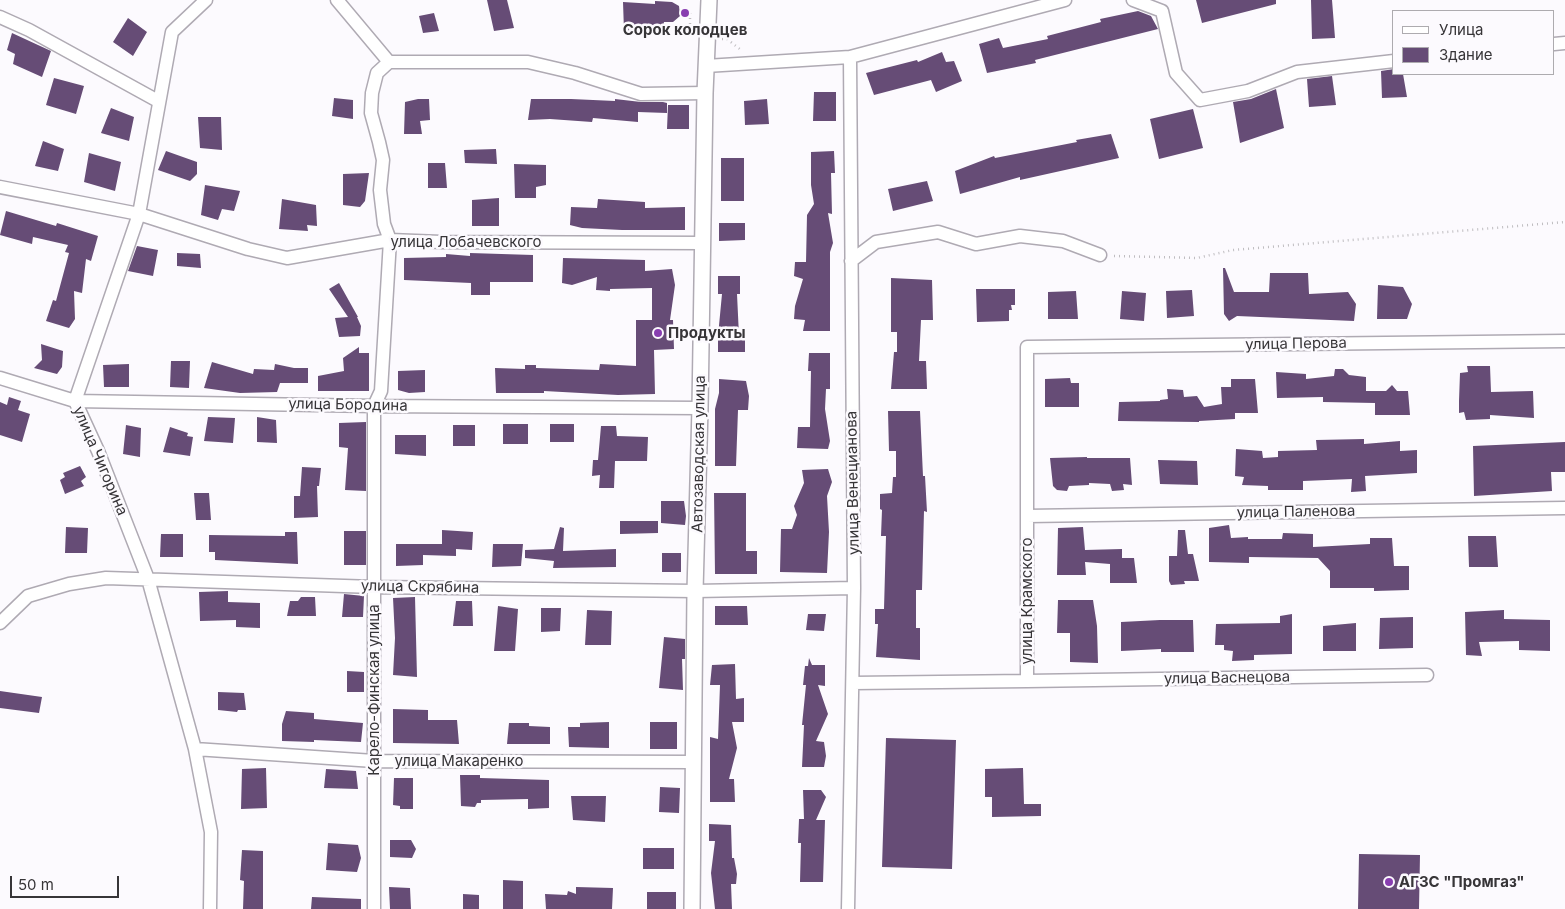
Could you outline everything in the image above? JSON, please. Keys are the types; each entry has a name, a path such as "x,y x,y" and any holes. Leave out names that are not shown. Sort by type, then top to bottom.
{"street":[{"name":"улица Чигорина","path":"206,0 172,32 139,214 75,401 98,451 148,579 195,749 211,832 210,909"},
{"path":"337,0 389,62 528,62 575,73 641,94 705,93"},
{"name":"Автозаводская улица","path":"692,909 695,591 705,93 709,0"},
{"path":"706,66 850,57 1066,0"},
{"path":"1133,0 1162,11 1176,73 1200,100 1248,91 1297,72 1392,61"},
{"path":"0,17 29,30 158,102"},
{"name":"улица Венецианова","path":"848,909 854,588 850,57"},
{"name":"Карело-Финская улица","path":"374,909 374,406 381,391 390,240 384,224 380,190 383,160 371,113 372,93 377,73 389,62"},
{"name":"улица Лобачевского","path":"0,186 139,214 248,249 287,258 390,240 703,243"},
{"path":"851,261 876,242 938,232 976,244 1020,236 1063,241 1100,255"},
{"name":"улица Перова","path":"1026,347 1565,341"},
{"name":"улица Крамского","path":"852,683 1028,681 1026,347"},
{"name":"улица Бородина","path":"0,378 75,401 374,406 700,408"},
{"name":"улица Паленова","path":"1027,516 1565,508"},
{"name":"улица Скрябина","path":"0,623 28,596 69,584 106,578 374,587 695,591 854,588"},
{"name":"улица Васнецова","path":"1028,681 1427,675"},
{"name":"улица Макаренко","path":"195,749 374,761 694,762"}],"path":[{"path":"1100,255 1196,258 1233,250 1565,222"}],"building":[{"path":"487,0 507,0 514,28 494,31"},
{"path":"1196,0 1276,0 1276,4 1202,23"},
{"path":"1311,0 1332,0 1335,38 1312,39"},
{"path":"655,1 672,2 679,6 680,16 673,22 664,22 663,28 624,31 623,2 655,4"},
{"path":"1138,11 1151,16 1158,29 1035,60 1036,63 987,73 979,44 999,38 1003,48 1048,39 1047,36 1101,22 1100,19"},
{"path":"434,13 439,31 423,33 419,16"},
{"path":"128,18 147,32 133,56 113,42"},
{"path":"12,33 51,51 42,77 13,64 15,54 7,50"},
{"path":"942,52 946,62 954,61 962,81 936,92 931,80 874,95 866,73 917,60 918,62"},
{"path":"1392,69 1392,75 1403,75 1407,97 1382,98 1381,71"},
{"path":"1332,76 1336,105 1309,107 1307,79"},
{"path":"54,78 84,86 76,114 46,105"},
{"path":"1276,89 1284,128 1240,143 1233,102 1251,99"},
{"path":"814,92 836,92 836,121 813,121"},
{"path":"334,98 353,100 353,119 332,116"},
{"path":"429,99 430,120 420,121 422,134 404,134 405,102"},
{"path":"531,99 615,101 615,99 663,102 667,103 667,113 638,112 638,122 593,118 592,122 550,119 528,120"},
{"path":"767,99 769,124 745,125 744,101"},
{"path":"668,105 689,105 689,129 667,129"},
{"path":"111,108 134,117 129,141 101,133"},
{"path":"1193,109 1203,148 1159,159 1150,119"},
{"path":"198,117 221,117 222,150 200,148"},
{"path":"1111,134 1119,158 1020,180 1020,177 960,194 955,171 994,156 995,158"},
{"path":"43,141 64,149 58,171 35,166"},
{"path":"496,149 497,164 465,163 464,150"},
{"path":"166,151 197,162 197,174 190,181 158,170"},
{"path":"834,151 835,173 831,173 832,214 828,213 833,243 830,252 830,331 803,331 805,320 794,319 795,306 803,279 794,276 795,262 806,262 807,215 814,204 811,185 811,152"},
{"path":"89,153 121,162 115,191 84,182"},
{"path":"721,158 744,158 744,201 721,201"},
{"path":"428,163 445,163 447,188 428,188"},
{"path":"514,164 546,165 546,185 536,187 536,198 515,198"},
{"path":"369,173 365,201 360,207 343,205 343,174"},
{"path":"927,181 933,201 893,211 888,189"},
{"path":"205,185 240,191 234,211 222,209 218,220 201,215"},
{"path":"499,198 499,226 472,226 472,200"},
{"path":"282,199 316,205 317,226 307,225 308,231 279,229"},
{"path":"598,199 645,202 645,208 685,207 685,230 622,230 582,228 570,225 571,207 597,208"},
{"path":"6,211 56,226 57,223 98,236 91,261 86,259 82,293 74,291 75,319 69,328 46,321 53,300 56,301 69,253 65,252 68,245 33,237 32,244 0,235"},
{"path":"719,223 745,223 745,240 719,241"},
{"path":"137,246 158,250 153,276 128,271"},
{"path":"177,253 200,254 201,268 177,266"},
{"path":"470,253 533,255 533,282 490,282 490,295 471,295 471,283 404,280 404,258 446,257 446,254 470,256"},
{"path":"563,258 645,260 645,271 672,269 675,285 670,320 673,320 674,349 654,350 655,394 618,395 544,391 544,393 496,393 495,368 525,369 525,365 536,365 536,368 599,370 600,364 636,366 636,320 652,320 652,288 596,290 597,277 572,285 562,283"},
{"path":"1223,268 1225,268 1234,292 1269,292 1270,273 1308,273 1309,294 1348,292 1356,304 1354,321 1237,316 1229,321 1224,314"},
{"path":"718,276 740,276 740,294 737,294 739,336 745,335 745,352 718,352 722,294 718,294"},
{"path":"891,278 932,280 933,320 921,320 919,361 926,361 927,389 891,389 894,352 897,352 897,332 891,332"},
{"path":"339,283 358,317 361,326 360,336 339,337 335,318 348,317 329,289"},
{"path":"1378,285 1403,287 1412,304 1407,319 1377,319"},
{"path":"976,289 1015,289 1015,305 1011,305 1012,310 1009,310 1009,321 977,322"},
{"path":"1192,290 1194,316 1167,318 1166,291"},
{"path":"1076,291 1078,319 1048,319 1048,292"},
{"path":"1122,291 1146,293 1144,321 1120,319"},
{"path":"41,344 63,351 62,367 57,374 34,368 42,360"},
{"path":"359,347 359,353 369,353 369,391 318,391 318,376 344,371 343,358"},
{"path":"809,353 830,353 830,389 826,389 825,409 830,441 828,449 797,448 798,427 810,427 811,371 808,371"},
{"path":"171,361 190,361 189,388 170,387"},
{"path":"212,362 253,374 254,369 274,370 275,364 294,368 308,368 308,383 280,383 277,392 240,393 204,388"},
{"path":"129,364 129,387 104,387 103,365"},
{"path":"1467,366 1490,366 1491,392 1533,391 1534,418 1490,415 1490,419 1466,420 1464,412 1459,413 1459,401 1460,373 1468,372"},
{"path":"1335,369 1343,369 1349,375 1366,377 1366,391 1386,391 1392,385 1397,391 1408,391 1410,415 1375,415 1375,403 1323,402 1323,397 1277,398 1276,372 1306,374 1306,379 1334,376"},
{"path":"425,370 425,392 409,393 398,390 398,371"},
{"path":"1070,378 1071,383 1079,383 1079,407 1045,407 1045,379"},
{"path":"719,379 746,381 749,396 748,410 738,410 736,466 715,466 715,409 719,393"},
{"path":"1231,379 1255,379 1258,413 1235,413 1235,419 1199,422 1118,421 1119,402 1160,401 1168,399 1167,389 1183,390 1184,397 1197,396 1204,407 1222,404 1221,387 1231,387"},
{"path":"9,397 21,401 18,410 30,414 22,442 0,435 0,402 7,405"},
{"path":"888,411 920,411 923,476 925,476 927,512 924,511 922,590 916,590 916,628 920,628 920,660 876,657 878,624 875,624 875,609 884,609 886,536 881,536 882,510 880,509 880,494 892,493 893,477 896,477 896,451 889,451"},
{"path":"208,417 235,418 233,443 204,441"},
{"path":"257,417 276,420 277,443 257,442"},
{"path":"366,422 366,491 345,490 348,448 339,447 339,423"},
{"path":"503,424 528,424 528,444 503,444"},
{"path":"550,424 574,424 574,442 550,442"},
{"path":"126,425 141,428 140,457 123,454"},
{"path":"453,425 475,425 475,446 453,446"},
{"path":"601,426 616,426 617,436 648,437 647,461 615,461 614,488 599,488 600,475 592,476 593,460 598,460"},
{"path":"170,427 188,433 187,436 193,437 190,456 163,452"},
{"path":"395,435 426,435 426,456 395,454"},
{"path":"1364,439 1364,444 1400,441 1400,451 1417,450 1417,473 1365,476 1366,491 1351,492 1352,479 1303,481 1303,490 1268,490 1268,486 1242,485 1244,477 1235,476 1236,449 1262,451 1263,458 1278,457 1278,451 1317,450 1316,440"},
{"path":"1565,442 1565,472 1551,472 1552,491 1474,496 1473,446"},
{"path":"1050,458 1130,458 1132,485 1123,484 1124,490 1112,491 1110,484 1089,483 1089,485 1069,486 1067,491 1057,490 1053,486"},
{"path":"1158,460 1197,461 1198,485 1160,484"},
{"path":"80,466 86,477 81,481 84,486 65,494 60,480 65,477 63,473"},
{"path":"302,467 321,468 319,486 317,486 318,517 294,518 294,496 300,496"},
{"path":"828,469 832,482 827,496 829,532 827,573 780,572 781,529 792,529 797,515 794,506 804,483 802,470"},
{"path":"194,493 209,493 211,520 196,520"},
{"path":"714,493 746,493 746,551 757,551 757,574 715,574"},
{"path":"661,501 684,501 685,525 661,523"},
{"path":"620,521 658,521 658,533 620,534"},
{"path":"1229,525 1231,538 1282,539 1283,533 1313,534 1313,547 1370,544 1370,538 1392,538 1394,566 1409,566 1409,590 1374,591 1374,588 1330,588 1330,571 1318,558 1249,557 1249,563 1209,562 1209,528"},
{"path":"66,527 88,528 87,553 65,553"},
{"path":"560,527 564,528 563,551 616,549 616,567 553,568 554,561 525,558 525,550 554,549"},
{"path":"1083,527 1085,550 1122,549 1122,558 1134,558 1137,583 1110,583 1110,564 1085,562 1086,575 1057,575 1058,528"},
{"path":"442,530 473,532 472,550 456,549 456,556 423,555 423,565 396,566 396,544 442,544"},
{"path":"1178,530 1185,530 1188,554 1193,554 1199,581 1184,581 1185,584 1171,585 1169,581 1169,556 1177,556"},
{"path":"344,531 366,531 366,565 344,565"},
{"path":"285,532 297,532 298,564 215,560 215,552 209,552 209,535 285,536"},
{"path":"161,534 183,534 183,557 160,557"},
{"path":"1468,536 1496,536 1498,567 1469,567"},
{"path":"493,544 523,544 521,566 492,567"},
{"path":"662,553 681,553 681,572 662,572"},
{"path":"228,591 228,602 260,603 260,628 236,627 236,620 200,621 199,592"},
{"path":"344,594 364,596 363,617 342,617"},
{"path":"301,597 315,597 316,616 287,616 290,601 298,601"},
{"path":"415,597 417,677 393,675 395,638 393,598"},
{"path":"1058,600 1093,600 1097,626 1098,663 1070,662 1070,633 1057,633"},
{"path":"456,601 472,601 473,626 453,626"},
{"path":"498,606 518,609 515,651 494,651"},
{"path":"715,606 747,606 748,625 715,625"},
{"path":"541,608 561,608 560,631 541,632"},
{"path":"587,610 612,611 611,645 585,645"},
{"path":"1504,610 1504,619 1550,620 1550,651 1519,650 1519,641 1479,642 1482,656 1466,655 1465,612"},
{"path":"808,614 826,614 824,631 806,630"},
{"path":"1292,614 1292,654 1254,655 1254,660 1232,661 1233,651 1224,650 1224,645 1215,645 1216,624 1280,623 1280,616"},
{"path":"1413,617 1413,648 1379,649 1380,618"},
{"path":"1193,620 1194,652 1161,652 1161,649 1121,651 1121,622"},
{"path":"1356,623 1356,651 1323,651 1323,626"},
{"path":"664,637 685,639 685,659 682,659 683,690 659,688"},
{"path":"809,658 812,665 825,665 825,686 818,685 828,714 816,741 824,742 826,756 824,767 802,767 804,725 802,725 806,685 803,685 805,666 808,666"},
{"path":"735,664 736,699 744,698 744,722 732,722 737,748 729,779 734,779 735,802 710,802 710,737 718,739 720,685 710,685 712,665"},
{"path":"347,671 364,672 364,692 347,692"},
{"path":"0,691 42,697 39,713 0,708"},
{"path":"218,692 244,693 246,710 238,710 237,712 218,710"},
{"path":"393,709 428,710 428,720 457,720 459,744 393,743"},
{"path":"286,711 314,713 314,719 363,723 361,742 282,741 282,724"},
{"path":"609,722 609,748 569,747 568,727 580,727 580,723"},
{"path":"650,722 677,722 677,749 650,749"},
{"path":"509,723 529,723 529,726 550,727 550,744 507,744"},
{"path":"886,738 956,740 952,869 882,867"},
{"path":"266,768 267,808 241,809 242,769"},
{"path":"1023,768 1024,804 1041,804 1041,816 992,817 992,797 985,797 985,769"},
{"path":"326,769 356,771 358,789 324,788"},
{"path":"460,775 480,775 480,778 549,780 549,808 528,809 528,799 481,800 481,803 477,803 475,807 461,806"},
{"path":"394,778 413,778 413,809 400,809 400,806 393,805"},
{"path":"660,787 680,788 679,813 659,812"},
{"path":"803,790 821,790 826,797 816,820 825,820 823,882 800,882 801,843 798,843 799,819 804,819"},
{"path":"571,796 606,796 605,822 573,820"},
{"path":"709,824 731,825 732,858 734,858 737,874 736,884 731,884 732,909 715,909 711,873 715,841 709,841"},
{"path":"390,840 411,840 416,849 412,858 390,857"},
{"path":"328,843 358,845 361,858 357,872 326,870"},
{"path":"643,848 674,848 674,869 643,869"},
{"path":"242,850 263,851 263,909 243,909 244,881 240,880"},
{"name":"АГЗС \"Промгаз\"","path":"1359,854 1420,855 1419,909 1358,909"},
{"path":"503,880 523,881 523,909 503,909"},
{"path":"389,887 410,888 411,909 390,909"},
{"path":"576,887 613,888 612,909 546,909 545,894 567,895 568,891 576,894"},
{"path":"647,892 676,892 676,909 647,909"},
{"path":"463,894 479,895 479,909 463,909"},
{"path":"312,897 361,899 361,909 311,909"}],"place":[{"name":"Сорок колодцев","path":"685,13"},
{"name":"Продукты","path":"658,333"},
{"name":"АГЗС \"Промгаз\"","path":"1389,882"}]}
